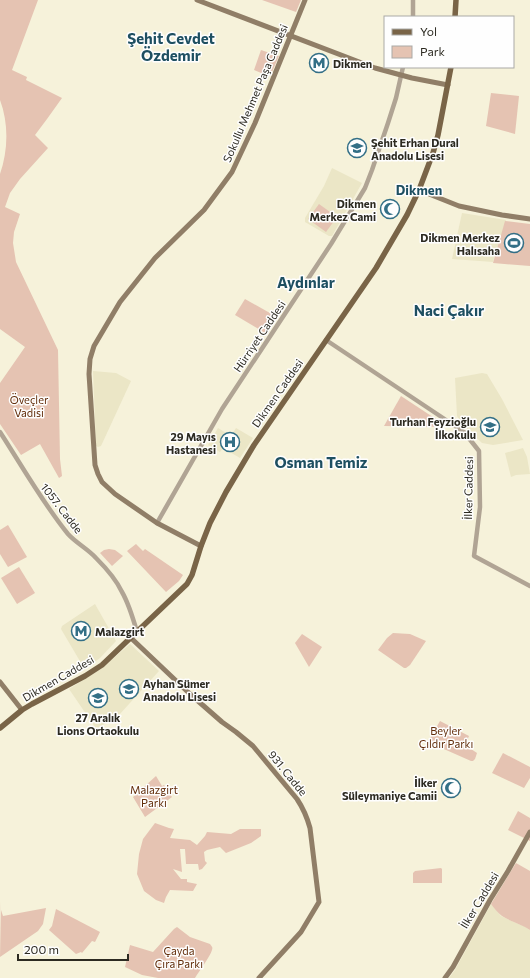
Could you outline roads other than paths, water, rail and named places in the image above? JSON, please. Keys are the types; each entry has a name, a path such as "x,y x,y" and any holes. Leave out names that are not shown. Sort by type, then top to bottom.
{"main road":[{"path":"197,0 363,64 401,76 448,85"},
{"name":"Sokullu Mehmet Paşa Caddesi","path":"201,546 157,523 115,494 102,482 95,465 90,359 94,346 120,302 155,258 204,210 232,172 255,123 305,0"},
{"path":"455,16 456,0"},
{"name":"Dikmen Caddesi","path":"0,728 22,710 96,669 131,638 187,584 192,575 210,523 226,492 254,445 376,268 407,215 434,147 451,68"},
{"path":"418,190 459,206 530,219"},
{"name":"931. Cadde","path":"131,638 216,717 253,746 297,799 307,818 319,902 301,932 259,978"},
{"path":"0,682 22,710"},
{"name":"İlker Caddesi","path":"445,978 453,967 530,832"}],"street":[{"path":"413,0 413,16"},
{"name":"Hürriyet Caddesi","path":"157,523 222,409 331,244 365,188 396,98 403,68"},
{"name":"İlker Caddesi","path":"326,340 464,432 479,451 480,507 474,556 530,586"},
{"name":"1057. Cadde","path":"0,432 41,497 69,535 95,557 122,591 137,632"}],"place":[{"name":"Dikmen","path":"319,63"},
{"name":"Şehit Erhan Dural Anadolu Lisesi","path":"357,148"},
{"name":"Dikmen Merkez Cami","path":"390,209"},
{"name":"Dikmen Merkez Halısaha","path":"514,243"},
{"name":"Turhan Feyzioğlu İlkokulu","path":"490,427"},
{"name":"29 Mayıs Hastanesi","path":"230,442"},
{"name":"Malazgirt","path":"81,631"},
{"name":"Ayhan Sümer Anadolu Lisesi","path":"129,689"},
{"name":"27 Aralık Lions Ortaokulu","path":"98,698"},
{"name":"İlker Süleymaniye Camii","path":"451,788"}],"district":[{"name":"Şehit Cevdet Özdemir","path":"171,46"},
{"name":"Dikmen","path":"419,190"},
{"name":"Aydınlar","path":"306,282"},
{"name":"Naci Çakır","path":"449,310"},
{"name":"Osman Temiz","path":"321,462"}],"park label":[{"name":"Öveçler Vadisi","path":"29,405"},
{"name":"Beyler Çıldır Parkı","path":"446,736"},
{"name":"Malazgirt Parkı","path":"154,795"},
{"name":"Çayda Çıra Parkı","path":"179,956"}]}
